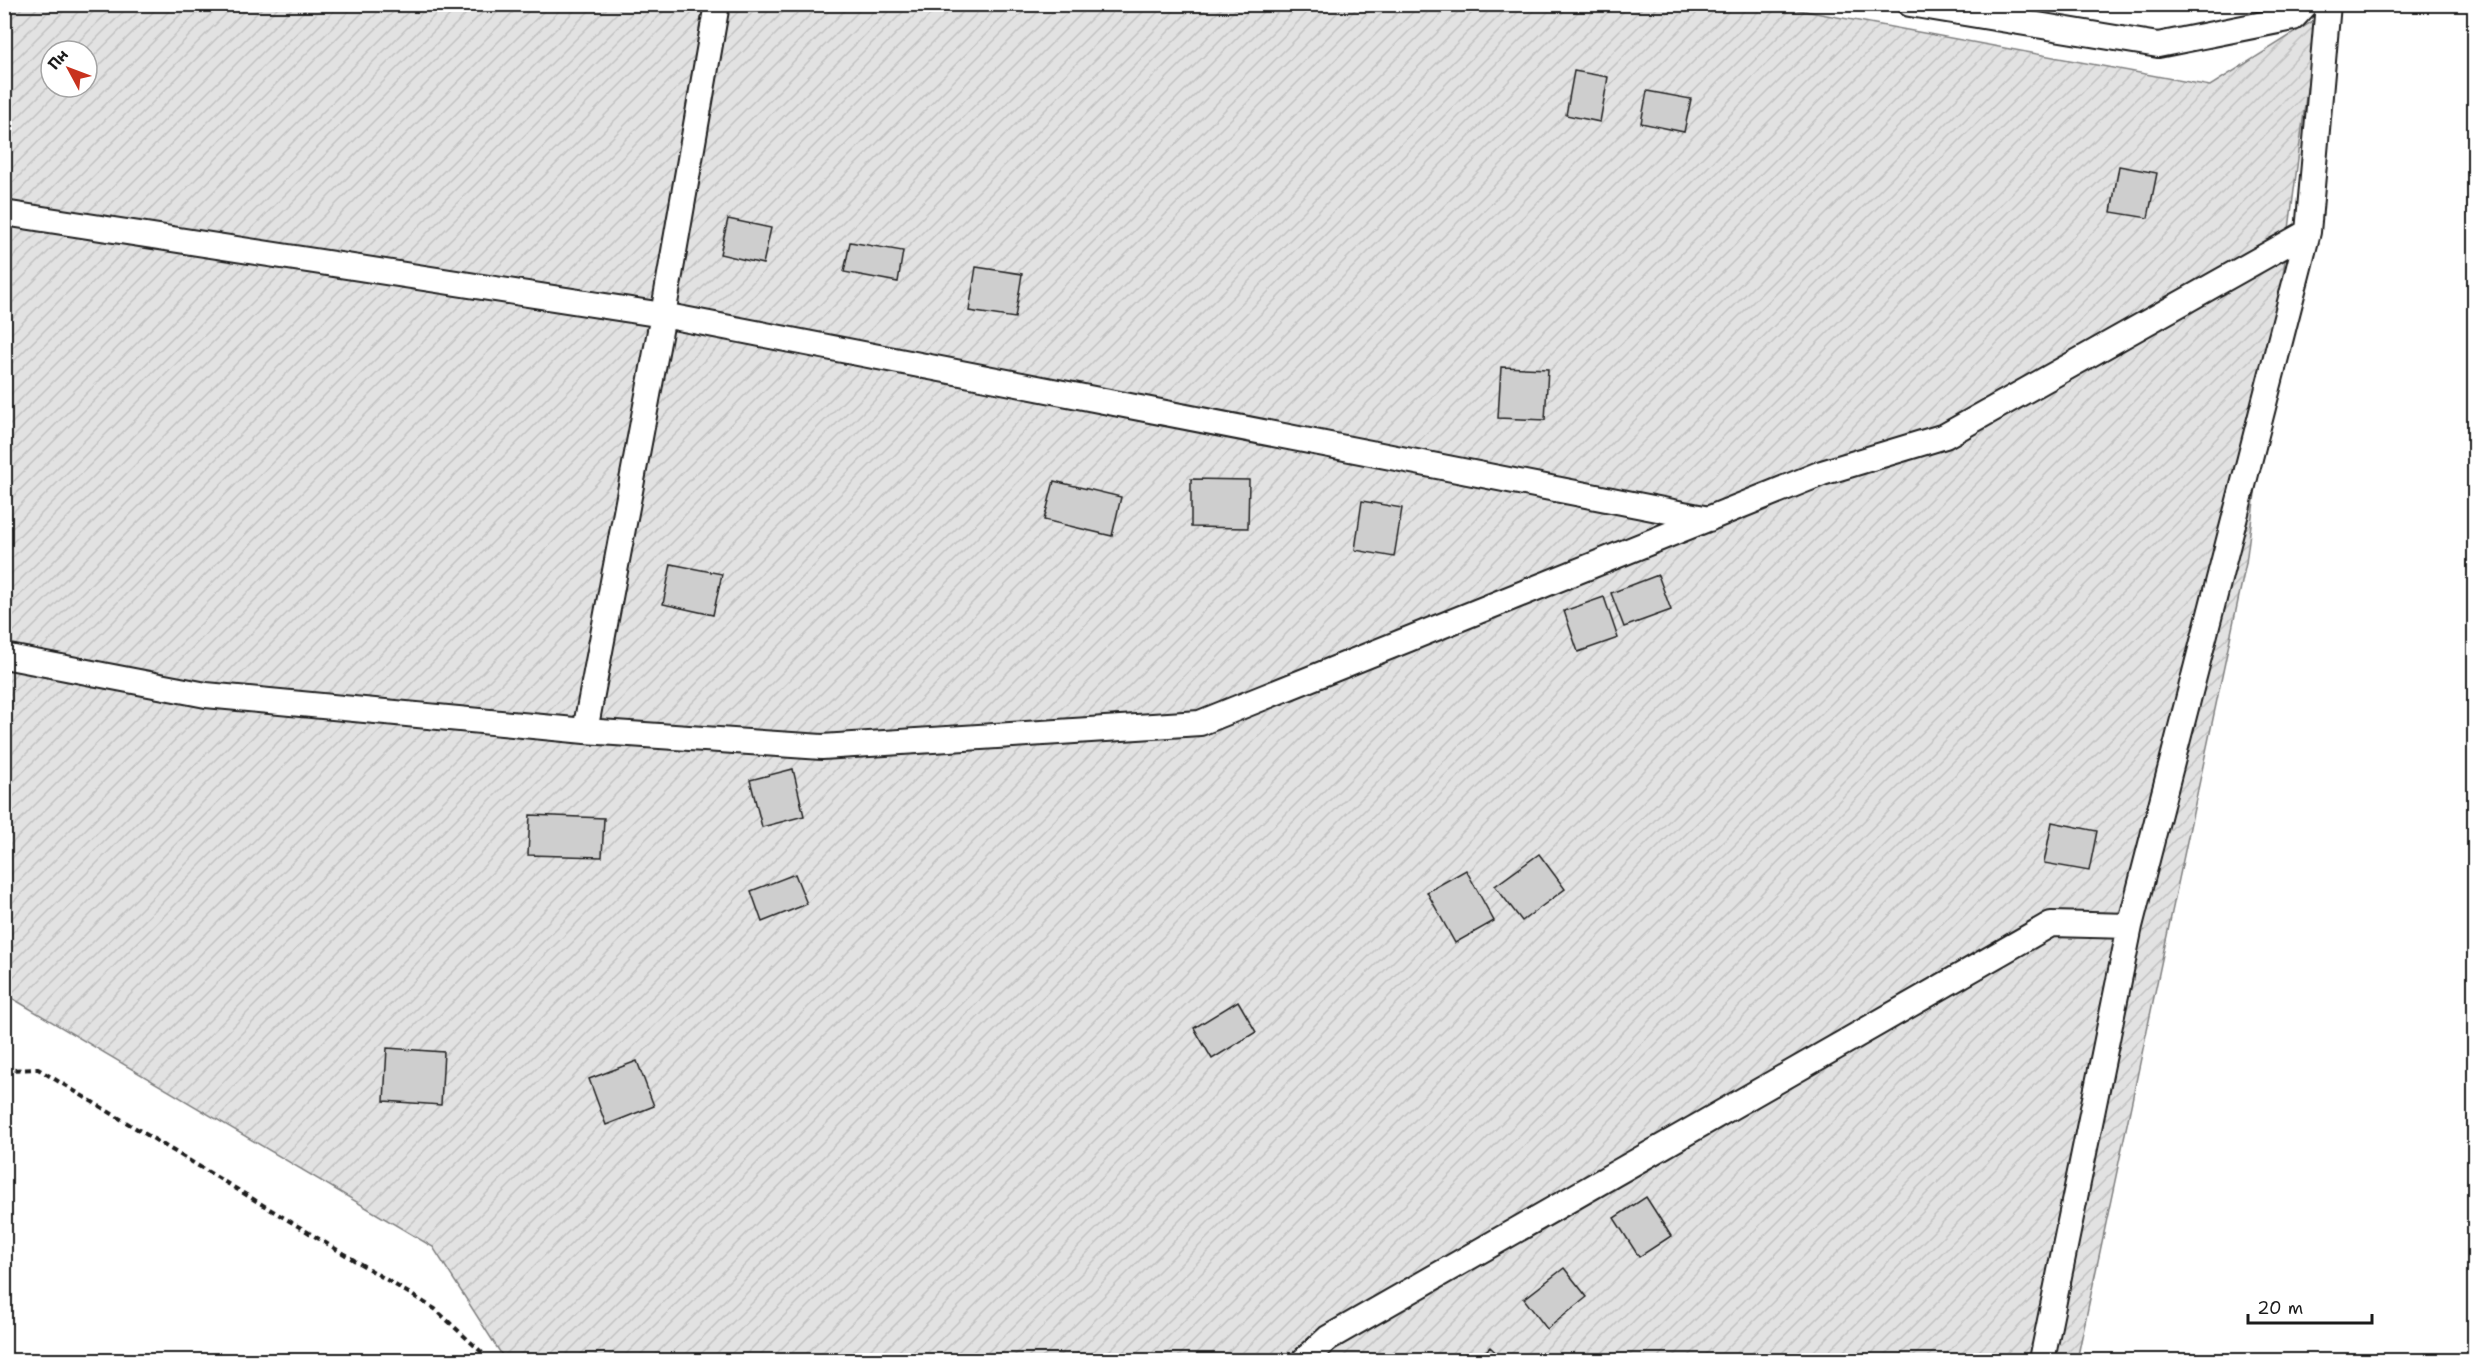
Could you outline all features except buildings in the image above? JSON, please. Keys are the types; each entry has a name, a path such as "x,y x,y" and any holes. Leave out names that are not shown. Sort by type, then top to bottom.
{"lane":[{"path":"585,731 663,315 717,4"},
{"path":"1910,4 2158,45 2294,18 2306,4"},
{"path":"2042,1360 2130,926 2308,232 2328,4"},
{"path":"4,213 663,315 1709,519"},
{"path":"4,656 206,695 585,731 822,747 1200,723 1822,473 1946,436 2308,232"},
{"path":"1304,1360 1328,1338 2051,924 2130,926"}],"path":[{"path":"4,1070 38,1069 435,1309 490,1360"}],"shaded area":[{"path":"1767,4 2210,86 2316,19 2246,563 2077,1360 505,1360 433,1247 5,994 5,5"}]}
